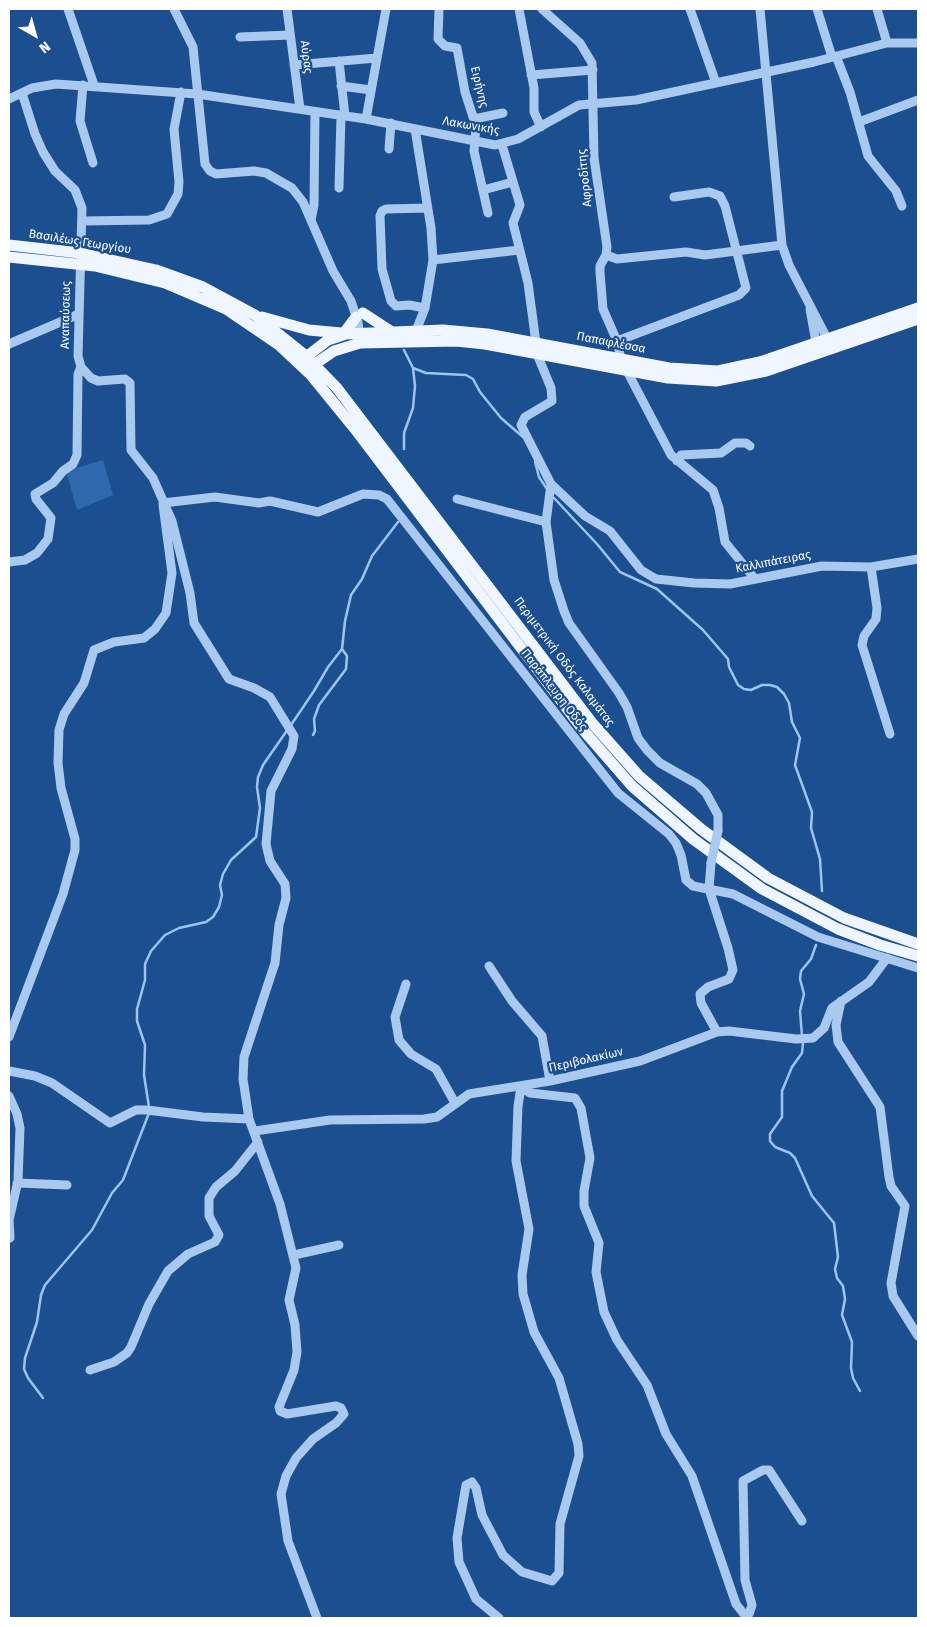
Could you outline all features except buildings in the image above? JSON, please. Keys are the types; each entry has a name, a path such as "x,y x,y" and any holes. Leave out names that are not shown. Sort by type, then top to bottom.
{"main road":[{"name":"Βασιλέως Γεωργίου","path":"9,245 80,259 151,278 195,294 250,324 306,363"},
{"name":"Βασιλέως Γεωργίου","path":"9,257 125,262 177,277 203,287 255,315"},
{"name":"Παπαφλέσσα","path":"306,363 328,340 345,334 364,338 456,341 536,348 621,359 669,368 716,371 818,348 918,308"},
{"path":"255,315 309,330 345,334 360,314 392,332"},
{"name":"Περιμετρική Οδός Καλαμάτας","path":"255,315 306,363 337,388 593,724 639,776 701,829 768,878 844,918 918,944"},
{"name":"Παπαφλέσσα","path":"830,344 917,322"},
{"name":"Παπαφλέσσα","path":"306,363 364,338 392,332 464,331 627,371 668,378 716,381 766,371 818,348"},
{"path":"334,351 327,369 337,388"},
{"name":"Περιμετρική Οδός Καλαμάτας","path":"306,363 584,731 632,786 694,839 762,889 838,928 880,945 918,956"}],"street":[{"path":"68,9 94,85"},
{"path":"174,9 192,47 206,164 210,171 216,174 254,171 266,173 292,188 303,202 333,271 360,314 364,338"},
{"name":"Αύρας","path":"287,9 300,109"},
{"path":"366,119 386,9"},
{"name":"Ειρήνης","path":"439,9 438,37 444,46 457,48 464,92 477,132 474,153 488,213"},
{"path":"519,9 534,88 534,112 541,127"},
{"name":"Αφροδίτης","path":"542,9 580,43 588,54 593,70 594,158 606,239 606,255 600,266 603,309 617,341 621,359"},
{"path":"690,9 716,83"},
{"path":"760,9 782,245 810,309 830,344"},
{"path":"817,9 859,122 868,156 896,191 902,206"},
{"path":"877,9 887,43"},
{"path":"240,37 290,35"},
{"name":"Λακωνικής","path":"9,99 22,92 56,84 181,92 391,123 493,145 502,145 541,127 575,107 636,100 834,57 887,43 918,43"},
{"path":"294,65 377,58"},
{"path":"339,61 343,116 339,188"},
{"path":"531,75 593,70"},
{"path":"83,85 80,121 93,163"},
{"path":"341,86 372,90"},
{"name":"Αναπαύσεως","path":"9,562 25,560 31,557 37,553 48,539 51,518 35,494 53,483 73,464 77,455 78,374 81,368 78,356 78,314 82,208 75,190 55,171 35,134 22,92"},
{"path":"83,221 149,220 166,214 178,194 179,182 174,129 181,92"},
{"path":"859,122 918,100"},
{"path":"311,220 314,205 315,112"},
{"path":"474,119 503,113"},
{"path":"389,149 391,123"},
{"path":"415,129 433,260 425,308 416,331"},
{"path":"502,145 520,205 513,222 528,283 536,348 551,388 552,401 525,417 521,425 551,484 546,522 554,580 569,623 619,693 627,707 638,738 660,763 697,784 706,793 718,815 718,831 711,863 709,889 733,970 729,979 708,987 700,994 702,1003 717,1032"},
{"path":"483,190 514,182"},
{"path":"617,341 743,293 746,286 725,206 720,196 709,192 674,197"},
{"path":"425,308 409,305 396,306 391,301 382,269 380,216 386,208 427,208"},
{"path":"606,255 617,259 686,252 705,255 782,245"},
{"path":"433,260 519,250"},
{"path":"810,309 818,348"},
{"path":"9,344 78,314"},
{"path":"81,368 91,378 98,381 125,378 130,383 132,450 152,475 172,521 190,593 194,623 221,671 229,680 254,688 270,698 291,731 294,742 279,772 269,799 267,853 284,884 286,898 279,926 275,963 255,1019 242,1067 249,1119 255,1131 280,1204 296,1268 289,1300 295,1325 297,1352 294,1370 279,1407 280,1411 287,1414 336,1406 341,1408 344,1414 314,1439 296,1458 286,1476 281,1494 288,1542 317,1618"},
{"path":"627,371 668,450 677,461 713,490 720,508 725,542 755,579"},
{"path":"677,461 681,454 721,452 735,443 750,446"},
{"name":"Καλλιπάτειρας","path":"551,484 585,516 610,531 641,570 648,575 694,584 730,584 833,564 871,567 918,558"},
{"name":"Παράπλευρη Οδός","path":"163,503 215,497 259,503 270,501 318,512 363,494 379,495 387,499 618,792 669,834 676,843 681,855 686,880 693,886 732,894 818,936 918,968"},
{"path":"457,499 546,522"},
{"path":"9,1037 63,894 75,850 75,839 61,788 58,763 59,730 64,714 84,682 94,650 114,642 144,638 155,629 166,613 172,573 162,514 163,503"},
{"path":"871,567 877,608 876,618 864,636 862,645 890,734"},
{"name":"Περιβολακίων","path":"255,1131 330,1120 419,1120 437,1117 470,1094 521,1087 640,1061 717,1032 729,1031 796,1039 813,1038 824,1028 832,1008 869,982 887,958"},
{"path":"489,966 512,1000 542,1036 550,1081"},
{"path":"406,984 396,1017 399,1040 410,1054 436,1069 455,1104"},
{"path":"841,1001 836,1025 838,1042 880,1107 891,1186 905,1206 891,1283 893,1296 918,1336"},
{"path":"9,1072 35,1076 52,1083 110,1123 136,1110 203,1117 249,1119"},
{"path":"499,1618 476,1599 459,1562 457,1538 466,1485 472,1482 476,1488 482,1515 503,1555 522,1572 552,1581 558,1573 560,1524 579,1456 578,1444 559,1378 534,1332 522,1294 522,1275 529,1229 516,1161 518,1106 521,1087 530,1093 575,1098 581,1108 590,1158 584,1191 584,1206 599,1243 596,1272 604,1312 617,1340 647,1385 666,1434 690,1470 698,1488 736,1604 744,1614 750,1616 752,1605 745,1580 743,1481 763,1470 769,1470 802,1520"},
{"path":"9,1096 17,1114 20,1128 17,1183 9,1220 10,1238"},
{"path":"90,1370 114,1362 126,1353 131,1347 149,1304 168,1271 188,1254 214,1242 219,1235 209,1216 209,1198 216,1187 235,1170 258,1142"},
{"path":"17,1183 67,1185"},
{"path":"294,1255 339,1245"}],"shaded area":[{"path":"103,460 113,495 77,510 66,471"}],"waterway":[{"path":"404,350 413,368 415,386 413,408 404,433 404,449"},
{"path":"413,368 426,373 466,375 473,379 480,392 501,418 523,437"},
{"path":"535,462 539,477 547,489"},
{"path":"554,498 620,572 657,589 703,630 728,659 729,667 738,685 744,689 751,690 762,685 770,685 777,687 784,694 789,703 792,722 800,738 795,765 812,812 811,828 820,859 822,891"},
{"path":"291,725 328,667 342,649 345,621 351,595 362,579 372,556 398,522"},
{"path":"313,735 315,731 314,719 319,705 346,669 347,656 342,649"},
{"path":"149,1107 144,1075 145,1045 137,1021 137,1009 145,980 145,964 151,951 165,935 179,928 206,922 213,917 219,907 222,895 220,885 223,874 231,860 256,837 260,808 257,787 258,777 263,765 288,729"},
{"path":"802,1036 800,1011 804,994 800,979 801,971 811,959 816,945"},
{"path":"803,1043 802,1053 792,1067 782,1091 782,1117 770,1134 770,1141 775,1147 790,1153 795,1158 812,1196 834,1223 838,1257 835,1269 837,1278 843,1286 845,1299 842,1315 852,1342 851,1368 853,1378 860,1391"},
{"path":"43,1398 28,1378 24,1369 25,1358 37,1322 41,1295 45,1285 92,1230 112,1193 123,1180 149,1113"}]}
